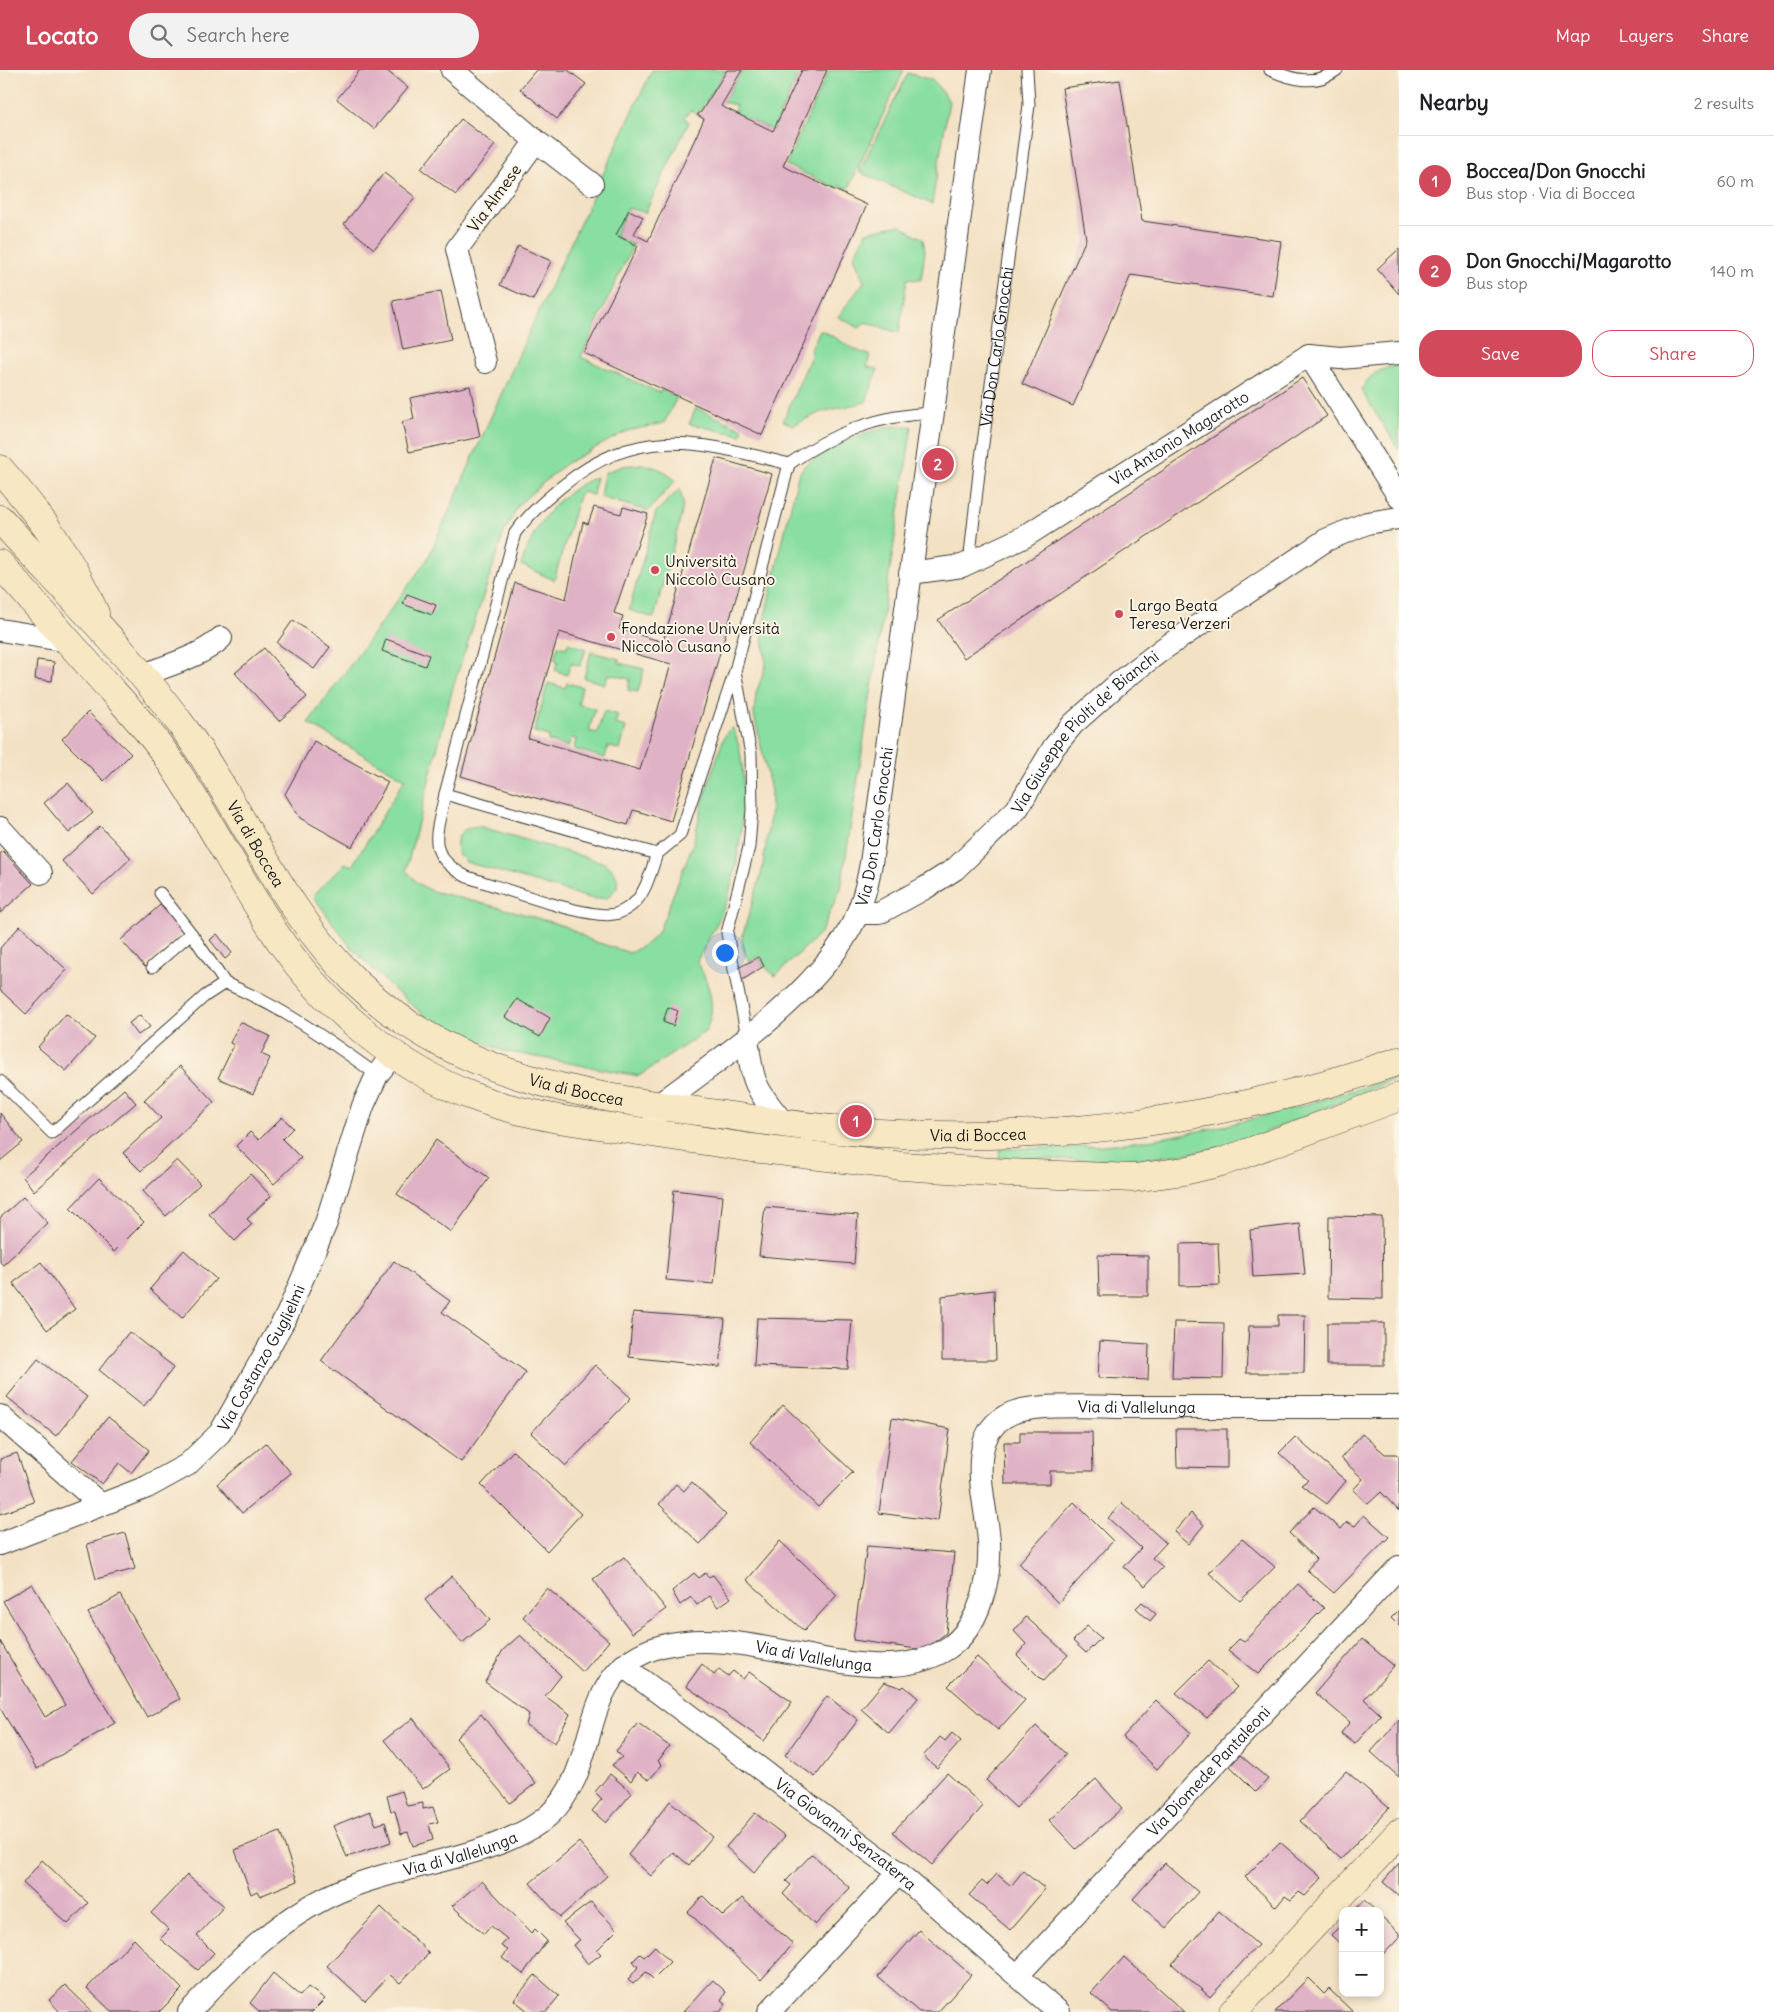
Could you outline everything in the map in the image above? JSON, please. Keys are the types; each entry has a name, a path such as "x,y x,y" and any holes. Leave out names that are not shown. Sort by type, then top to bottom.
{"main road":[{"path":"0,469 48,526 64,551 83,586 103,633"},
{"name":"Via di Boccea","path":"0,520 167,706 198,749 288,898 316,939 348,974 373,996 432,1039 480,1063 576,1091 657,1106 875,1133 938,1136 1013,1136 1100,1129 1167,1120 1248,1105 1338,1081 1399,1061"},
{"name":"Via di Boccea","path":"0,565 162,750 284,947 331,1002 394,1053 454,1088 487,1101 558,1119 652,1134 902,1166 1008,1173 1134,1178 1184,1171 1222,1162 1399,1096"},
{"path":"1233,2012 1399,1834"}],"street":[{"path":"452,70 536,141 592,184"},
{"name":"Via Don Carlo Gnocchi","path":"657,1106 747,1037 816,976 844,938 858,914 871,863 980,70"},
{"name":"Via Almese","path":"485,362 457,249 536,141"},
{"path":"1309,356 1340,358 1399,353"},
{"path":"1309,356 1399,497"},
{"name":"Via Antonio Magarotto","path":"969,563 1024,537 1309,356"},
{"name":"Via Giuseppe Piolti de' Bianchi","path":"858,914 879,913 955,869 1017,809 1054,747 1073,724 1120,682 1163,649 1326,540 1367,523 1399,518"},
{"path":"910,573 952,569 969,563"},
{"path":"0,630 68,641"},
{"path":"141,676 186,657 215,643 221,638"},
{"path":"0,828 41,873"},
{"path":"747,1037 753,1081 762,1097 782,1122"},
{"name":"Via Costanzo Guglielmi","path":"0,1544 146,1487 187,1465 210,1445 229,1421 287,1316 326,1223 363,1106 377,1075 394,1053"},
{"path":"652,1134 657,1106"},
{"name":"Via di Vallelunga","path":"189,2012 236,1964 270,1934 304,1910 349,1887 508,1840 531,1828 549,1815 563,1798 577,1773 603,1691 610,1678 638,1656 661,1646 702,1639 727,1640 816,1657 874,1664 912,1663 925,1660 945,1650 966,1630 976,1614 987,1575 989,1541 980,1472 984,1443 998,1422 1016,1412 1082,1407 1399,1407"},
{"path":"0,1416 102,1505"},
{"name":"Via Diomede Pantaleoni","path":"1018,1975 1399,1567"},
{"name":"Via Giovanni Senzaterra","path":"623,1666 899,1873 1059,2012"},
{"path":"769,2012 899,1873"}],"lane":[{"name":"Via Don Carlo Gnocchi","path":"969,563 980,464 1029,105 1030,70"},
{"path":"1270,70 1284,76 1306,81 1329,77 1337,70"},
{"path":"789,464 716,446 646,444 631,447 597,462 578,473 534,508 515,533 445,794 437,834 437,848 443,860 451,868 467,877 575,910 596,914 616,914 633,905 644,890 657,854 680,836 735,671 789,464 826,440 864,424 898,416 933,413"},
{"path":"735,671 751,754 752,810 749,847 727,933 747,1037"},
{"path":"445,794 657,854"},
{"path":"160,893 191,933 225,983 248,993 313,1028 377,1075"},
{"path":"152,967 191,933"},
{"path":"0,1081 52,1133 205,996 225,983"}],"green space":[{"path":"652,70 726,70 700,111 696,114 691,110 684,117 689,122 645,213 628,208 615,236 633,245 581,357 660,393 661,390 677,397 664,423 627,431 565,464 519,504 504,533 453,687 406,870 417,883 432,891 517,912 567,927 590,940 630,953 649,942 659,931 693,844 705,794 723,740 732,727 742,765 743,789 740,839 726,903 697,961 705,978 710,996 711,1014 709,1023 705,1032 639,1076 504,1051 430,1020 392,988 349,945 313,896 345,863 352,866 405,779 308,723 427,560 529,332"},
{"path":"743,70 800,70 773,130 736,114 734,111 736,105 723,102"},
{"path":"829,70 904,70 848,189 839,185 837,188 786,165"},
{"path":"908,73 934,81 949,101 932,204 859,172"},
{"path":"900,225 923,239 925,251 921,280 907,279 899,333 865,322 860,328 838,317 864,282 854,256 866,232"},
{"path":"820,330 856,350 870,355 867,367 878,369 866,402 821,412 793,425 783,421 812,354 810,352"},
{"path":"1399,365 1399,450 1361,390 1372,376 1387,368"},
{"path":"696,408 743,429 741,435 689,424"},
{"path":"893,426 912,426 841,888 820,934 775,976 764,966 759,957 749,962 743,948 742,937 762,871 771,810 771,791 754,715 756,693 766,666 762,628 798,476 804,466 830,449 862,434"},
{"path":"642,464 664,471 675,481 648,511 600,497 604,473 623,466"},
{"path":"596,477 593,495 582,492 579,496 554,580 521,565 533,537 548,513 569,492"},
{"path":"680,489 683,503 681,517 654,618 629,610 656,512"},
{"path":"568,643 586,649 580,666 571,663 567,675 555,670 558,661 554,659 558,646 566,648"},
{"path":"591,652 619,659 619,663 644,669 638,692 628,690 630,679 608,674 605,684 584,678"},
{"path":"548,683 565,688 567,683 582,687 578,704 595,709 589,731 597,733 604,711 618,715 615,724 626,727 620,750 608,746 605,758 574,749 576,739 571,738 568,747 548,741 549,736 534,732"},
{"path":"478,826 602,862 614,872 617,879 617,888 607,898 593,899 466,862 457,853 458,838 468,828"},
{"path":"1399,1076 1399,1078 1242,1142 1197,1152 1132,1161 999,1158 1000,1149 1103,1145 1141,1141 1216,1128 1290,1109"}],"building":[{"path":"360,70 386,70 408,88 374,129 337,99"},
{"path":"536,70 568,70 586,84 557,119 520,89"},
{"path":"727,70 742,70 721,106 773,131 802,70 827,70 783,166 867,205 762,435 584,353 638,246 616,235 629,210 643,217 634,234 648,241 704,119 697,115 701,112"},
{"path":"1120,80 1142,221 1281,241 1273,296 1131,275 1073,406 1022,384 1086,239 1062,88"},
{"path":"461,119 495,145 456,195 421,169"},
{"path":"384,173 415,197 374,249 344,224"},
{"path":"518,246 551,261 533,300 500,285"},
{"path":"1399,249 1399,294 1377,269"},
{"path":"441,291 451,340 403,350 393,301"},
{"path":"1302,378 1327,416 964,658 938,620"},
{"path":"470,386 480,437 409,452 402,422 414,419 410,398"},
{"name":"Fondazione Università Niccolò Cusano","path":"716,458 772,474 671,821 633,810 628,825 461,776 515,583 566,599 583,522 588,524 594,507 621,514 623,507 648,514 614,613 623,616 619,629 663,642","holes":["559,632 671,664 640,770 528,738"]},
{"path":"407,594 436,605 432,615 403,604"},
{"path":"293,620 330,647 314,669 277,643"},
{"path":"386,639 429,655 425,666 382,651"},
{"path":"264,648 307,697 279,721 235,673"},
{"path":"37,660 54,662 52,681 35,679"},
{"path":"88,712 131,754 104,781 62,739"},
{"path":"314,741 388,782 352,847 300,818 285,794"},
{"path":"68,783 93,813 69,833 44,803"},
{"path":"100,826 131,858 93,894 62,861"},
{"path":"3,851 33,884 0,913 0,854"},
{"path":"160,905 184,931 145,967 121,940"},
{"path":"20,926 67,970 26,1014 0,990 0,948"},
{"path":"217,934 232,953 225,959 210,940"},
{"path":"759,957 764,966 741,981 738,968"},
{"path":"517,999 550,1018 540,1037 505,1017"},
{"path":"668,1007 678,1011 673,1026 663,1022"},
{"path":"66,1014 95,1038 66,1071 38,1047"},
{"path":"140,1015 150,1027 138,1035 129,1023"},
{"path":"240,1022 270,1036 261,1054 270,1058 253,1094 218,1078 234,1045 230,1043"},
{"path":"180,1066 214,1102 141,1171 123,1153 161,1118 144,1100"},
{"path":"124,1089 136,1103 34,1191 23,1177"},
{"path":"0,1113 23,1142 0,1161"},
{"path":"282,1117 293,1128 282,1139 301,1158 274,1184 236,1146 250,1132 259,1140"},
{"path":"436,1140 489,1178 451,1232 397,1194"},
{"path":"177,1160 200,1184 166,1216 143,1191"},
{"path":"250,1174 271,1196 247,1219 252,1224 235,1241 209,1214"},
{"path":"99,1178 144,1222 114,1252 70,1208"},
{"path":"674,1190 723,1196 714,1284 666,1280"},
{"path":"23,1197 48,1223 3,1265 0,1262 0,1218"},
{"path":"765,1207 858,1215 854,1264 759,1256"},
{"path":"1329,1216 1382,1217 1383,1299 1328,1298"},
{"path":"1300,1224 1305,1274 1253,1277 1250,1230"},
{"path":"1218,1243 1220,1285 1180,1286 1180,1244"},
{"path":"184,1250 216,1279 182,1318 150,1289"},
{"path":"1098,1255 1148,1256 1148,1296 1099,1296"},
{"path":"394,1261 450,1301 442,1312 526,1372 461,1462 321,1361"},
{"path":"41,1262 75,1309 47,1330 13,1283"},
{"path":"994,1290 996,1360 942,1360 942,1296"},
{"path":"633,1312 725,1319 720,1367 629,1357"},
{"path":"1278,1315 1305,1315 1304,1373 1246,1373 1249,1326 1278,1326"},
{"path":"757,1318 852,1320 848,1369 754,1366"},
{"path":"1174,1322 1224,1323 1223,1379 1172,1378"},
{"path":"1327,1323 1384,1323 1384,1365 1327,1365"},
{"path":"129,1332 174,1367 144,1406 99,1370"},
{"path":"1100,1341 1149,1344 1148,1380 1098,1378"},
{"path":"38,1359 87,1397 56,1436 7,1397"},
{"path":"595,1365 631,1398 566,1466 531,1433"},
{"path":"783,1405 853,1472 818,1507 750,1442"},
{"path":"108,1417 149,1450 131,1473 119,1463 102,1484 72,1461"},
{"path":"892,1418 950,1429 938,1521 879,1513"},
{"path":"1176,1429 1227,1429 1227,1468 1177,1467"},
{"path":"1020,1432 1092,1432 1093,1471 1050,1471 1050,1484 1005,1484 1004,1442 1020,1442"},
{"path":"1362,1434 1385,1454 1396,1454 1399,1456 1399,1511 1381,1492 1368,1504 1353,1490 1363,1479 1341,1458"},
{"path":"1295,1437 1346,1481 1327,1504 1301,1485 1308,1480 1279,1453"},
{"path":"266,1443 291,1473 242,1513 217,1484"},
{"path":"513,1451 581,1514 547,1551 481,1485"},
{"path":"17,1453 34,1502 0,1514 0,1459"},
{"path":"692,1482 726,1515 700,1544 659,1504 676,1484 684,1491"},
{"path":"1074,1502 1113,1541 1058,1603 1019,1563"},
{"path":"1122,1503 1166,1543 1152,1558 1163,1567 1145,1586 1124,1567 1141,1548 1108,1518"},
{"path":"1314,1507 1341,1529 1347,1522 1355,1526 1364,1515 1389,1537 1334,1593 1307,1570 1316,1559 1289,1533"},
{"path":"1191,1513 1204,1525 1188,1544 1174,1532"},
{"path":"125,1533 135,1569 96,1579 87,1544"},
{"path":"1242,1539 1275,1567 1240,1601 1209,1573"},
{"path":"780,1541 837,1595 804,1631 747,1580"},
{"path":"867,1546 954,1553 946,1633 924,1650 853,1640"},
{"path":"624,1557 666,1609 632,1633 593,1579"},
{"path":"694,1573 699,1578 705,1573 708,1577 713,1575 731,1598 718,1607 709,1596 697,1605 691,1597 680,1605 672,1591"},
{"path":"452,1576 490,1620 462,1643 425,1600"},
{"path":"32,1584 115,1723 37,1769 0,1708 0,1641 45,1717 65,1705 3,1601"},
{"path":"1298,1584 1324,1608 1258,1674 1228,1650 1239,1639 1244,1642"},
{"path":"547,1588 609,1641 583,1672 523,1617"},
{"path":"120,1595 180,1699 147,1717 88,1613"},
{"path":"1142,1602 1156,1614 1150,1621 1136,1608"},
{"path":"1399,1610 1399,1626 1391,1618"},
{"path":"1026,1617 1068,1655 1043,1681 1017,1655 1026,1644 1014,1631"},
{"path":"1087,1626 1101,1638 1086,1653 1073,1641"},
{"path":"520,1635 561,1676 545,1696 570,1714 555,1743 526,1725 529,1714 485,1682 503,1650"},
{"path":"1362,1639 1394,1666 1364,1699 1381,1715 1355,1744 1341,1733 1350,1722 1315,1693"},
{"path":"977,1657 1025,1700 998,1730 948,1686"},
{"path":"1208,1661 1237,1687 1207,1718 1176,1693"},
{"path":"702,1664 714,1675 719,1669 728,1676 733,1671 743,1679 749,1672 792,1702 764,1741 686,1686"},
{"path":"884,1682 902,1688 904,1686 918,1698 889,1733 861,1709"},
{"path":"827,1696 858,1720 815,1777 785,1755"},
{"path":"1156,1700 1191,1733 1157,1769 1123,1737"},
{"path":"481,1714 536,1783 510,1803 456,1738"},
{"path":"413,1718 450,1769 423,1789 384,1740"},
{"path":"1399,1720 1399,1777 1371,1752"},
{"path":"638,1723 669,1746 658,1761 662,1765 649,1780 637,1772 631,1781 612,1765 622,1757 616,1751"},
{"path":"1036,1726 1066,1754 1016,1808 986,1780"},
{"path":"952,1733 961,1741 937,1768 923,1756 940,1737 945,1741"},
{"path":"1240,1755 1268,1779 1256,1792 1230,1766"},
{"path":"1346,1771 1389,1808 1341,1859 1300,1821"},
{"path":"947,1773 983,1806 932,1865 893,1832"},
{"path":"610,1774 632,1793 606,1823 592,1811 602,1799 595,1792"},
{"path":"1096,1779 1122,1808 1076,1849 1049,1820"},
{"path":"402,1791 407,1806 423,1803 423,1809 433,1807 438,1822 429,1824 433,1840 413,1846 408,1832 401,1834 395,1811 391,1811 387,1796"},
{"path":"670,1801 712,1837 689,1865 673,1852 651,1876 628,1855"},
{"path":"370,1811 376,1825 385,1822 391,1842 347,1857 333,1826"},
{"path":"755,1813 785,1836 754,1873 726,1847"},
{"path":"280,1832 297,1881 260,1896 257,1891 251,1894 235,1850"},
{"path":"579,1842 607,1876 560,1917 530,1883"},
{"path":"1280,1842 1322,1878 1305,1896 1299,1892 1291,1900 1285,1896 1276,1907 1245,1877"},
{"path":"812,1854 850,1888 815,1925 783,1894 791,1885 786,1881"},
{"path":"42,1860 88,1903 68,1924 23,1883"},
{"path":"1165,1863 1198,1892 1166,1928 1133,1899"},
{"path":"1399,1863 1399,1896 1383,1882"},
{"path":"1023,1871 1045,1889 1010,1930 969,1895 982,1881 987,1885 997,1874 1011,1886"},
{"path":"187,1875 224,1906 197,1936 214,1953 198,1970 160,1939 169,1930 151,1913"},
{"path":"482,1881 531,1933 535,1929 547,1941 523,1974 502,1958 508,1950 501,1946 507,1939 491,1926 484,1934 452,1906"},
{"path":"703,1896 723,1916 742,1898 793,1944 761,1980 688,1912"},
{"path":"1364,1900 1372,1907 1358,1907"},
{"path":"591,1902 617,1930 597,1950 601,1954 588,1964 573,1945 580,1940 563,1923"},
{"path":"381,1907 429,1953 400,1983 390,1975 365,2001 327,1966"},
{"path":"1219,1911 1258,1945 1210,1997 1172,1964"},
{"path":"1384,1919 1399,1933 1399,1938 1384,1954"},
{"path":"1339,1927 1339,1943 1331,1935"},
{"path":"919,1930 971,1975 938,2012 919,2012 878,1977"},
{"path":"134,1939 182,1989 159,2012 112,2012 87,1988"},
{"path":"655,1946 670,1962 653,1979 646,1972 633,1984 628,1980 638,1967 633,1961 640,1954 644,1957"},
{"path":"1124,1957 1184,2012 1112,2012 1091,1993"},
{"path":"273,1973 300,1996 308,1987 325,1999 312,2012 260,2012 250,2003"},
{"path":"535,1975 559,1996 546,2012 529,2012 514,2000"},
{"path":"1308,1978 1324,1994 1329,1989 1353,2012 1275,2012"},
{"path":"713,1980 726,1992 721,2000 726,2004 720,2012 683,2012"},
{"path":"65,1985 93,2012 60,2012 49,2000"}],"place":[{"name":"Don Gnocchi/Magarotto","path":"938,464"},
{"name":"Università Niccolò Cusano","path":"655,570"},
{"name":"Largo Beata Teresa Verzeri","path":"1119,614"},
{"name":"Fondazione Università Niccolò Cusano","path":"611,637"},
{"name":"Boccea/Don Gnocchi","path":"856,1121"}]}
